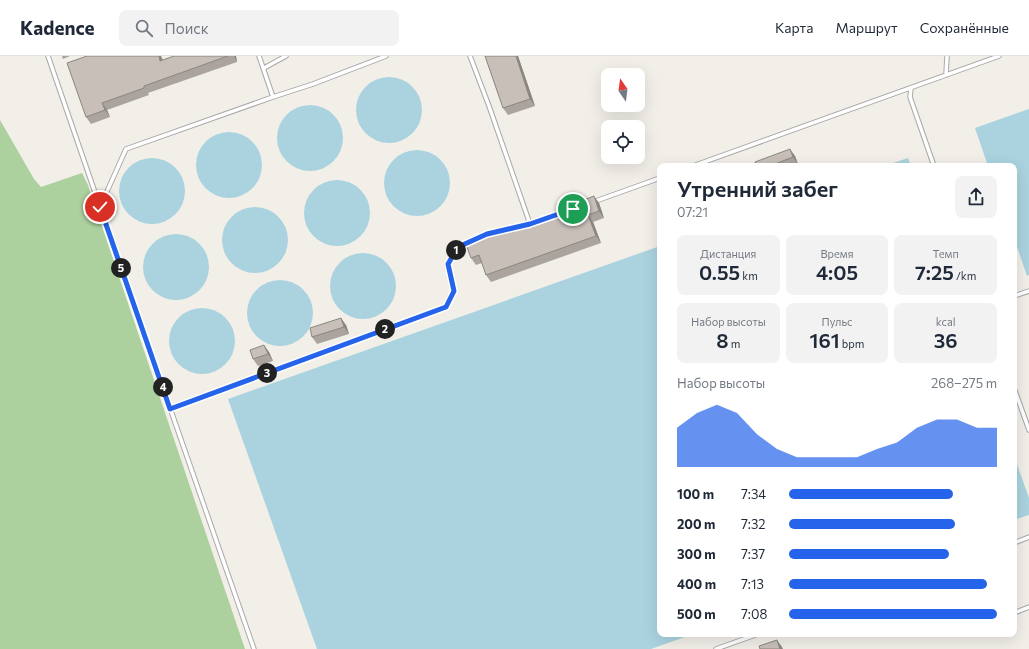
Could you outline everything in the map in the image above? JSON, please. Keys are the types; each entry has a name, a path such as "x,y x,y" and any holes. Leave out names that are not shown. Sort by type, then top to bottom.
{"lane":[{"path":"48,56 254,649"},
{"path":"259,56 273,97"},
{"path":"264,68 286,56"},
{"path":"100,207 126,149 313,84 386,56"},
{"path":"470,56 530,224"},
{"path":"946,75 947,56"},
{"path":"700,163 999,56"},
{"path":"911,88 910,97 933,163"},
{"path":"588,204 657,179"},
{"path":"170,409 446,307 454,291 448,264 458,247 487,234 537,222"},
{"path":"1017,295 1029,291"},
{"path":"1017,396 1029,430"},
{"path":"1017,542 1029,537"},
{"path":"1017,612 1029,607"},
{"path":"716,649 750,637"}],"green space":[{"path":"0,120 34,179 41,187 82,173 88,185 245,649 0,649"}],"water":[{"path":"389,77 401,80 412,87 419,98 422,110 419,122 412,133 401,140 389,143 377,140 366,133 359,122 356,110 359,98 366,87 377,80"},
{"path":"310,105 322,108 333,115 340,126 343,138 340,150 333,161 322,168 310,171 298,168 287,161 280,150 277,138 280,126 287,115 298,108"},
{"path":"1029,109 1029,275 1027,276 1017,247 1017,163 987,163 975,128"},
{"path":"229,132 241,135 252,142 259,153 262,165 259,177 252,188 241,195 229,198 217,195 206,188 199,177 196,165 199,153 206,142 217,135"},
{"path":"417,150 429,153 440,160 447,171 450,183 447,195 440,206 429,213 417,216 405,213 394,206 387,195 384,183 387,171 394,160 405,153"},
{"path":"152,158 164,161 175,168 182,179 185,191 182,203 175,214 164,221 152,224 140,221 129,214 122,203 119,191 122,179 129,168 140,161"},
{"path":"908,158 910,163 893,163"},
{"path":"337,180 349,183 360,190 367,201 370,213 367,225 360,236 349,243 337,246 325,243 314,236 307,225 304,213 307,201 314,190 325,183"},
{"path":"255,207 267,210 278,217 285,228 288,240 285,252 278,263 267,270 255,273 243,270 232,263 225,252 222,240 225,228 232,217 243,210"},
{"path":"176,234 188,237 199,244 206,255 209,267 206,279 199,290 188,297 176,300 164,297 153,290 146,279 143,267 146,255 153,244 164,237"},
{"path":"657,247 657,637 685,637 651,649 317,649 228,399"},
{"path":"363,253 375,256 386,263 393,274 396,286 393,298 386,309 375,316 363,319 351,316 340,309 333,298 330,286 333,274 340,263 351,256"},
{"path":"280,280 292,283 303,290 310,301 313,313 310,325 303,336 292,343 280,346 268,343 257,336 250,325 247,313 250,301 257,290 268,283"},
{"path":"202,308 214,311 225,318 232,329 235,341 232,353 225,364 214,371 202,374 190,371 179,364 172,353 169,341 172,329 179,318 190,311"},
{"path":"1017,464 1029,498 1029,515 1017,519"}],"building":[{"path":"87,56 159,56 160,61 174,56 228,56 144,86 144,88 102,103 105,110 86,117 67,63"},
{"path":"485,56 516,56 530,99 503,108"},
{"path":"790,149 793,157 778,163 755,162"},
{"path":"594,196 599,211 588,215 596,236 486,275 479,255 471,258 465,242 495,231 496,235 566,210 565,207"},
{"path":"341,318 344,327 312,337 310,328"},
{"path":"264,345 268,354 253,359 250,350"},
{"path":"777,640 780,649 760,649 759,646"}],"route":[{"path":"100,207 170,409 446,307 454,291 448,264 458,247 487,234 530,224 573,209"}]}
